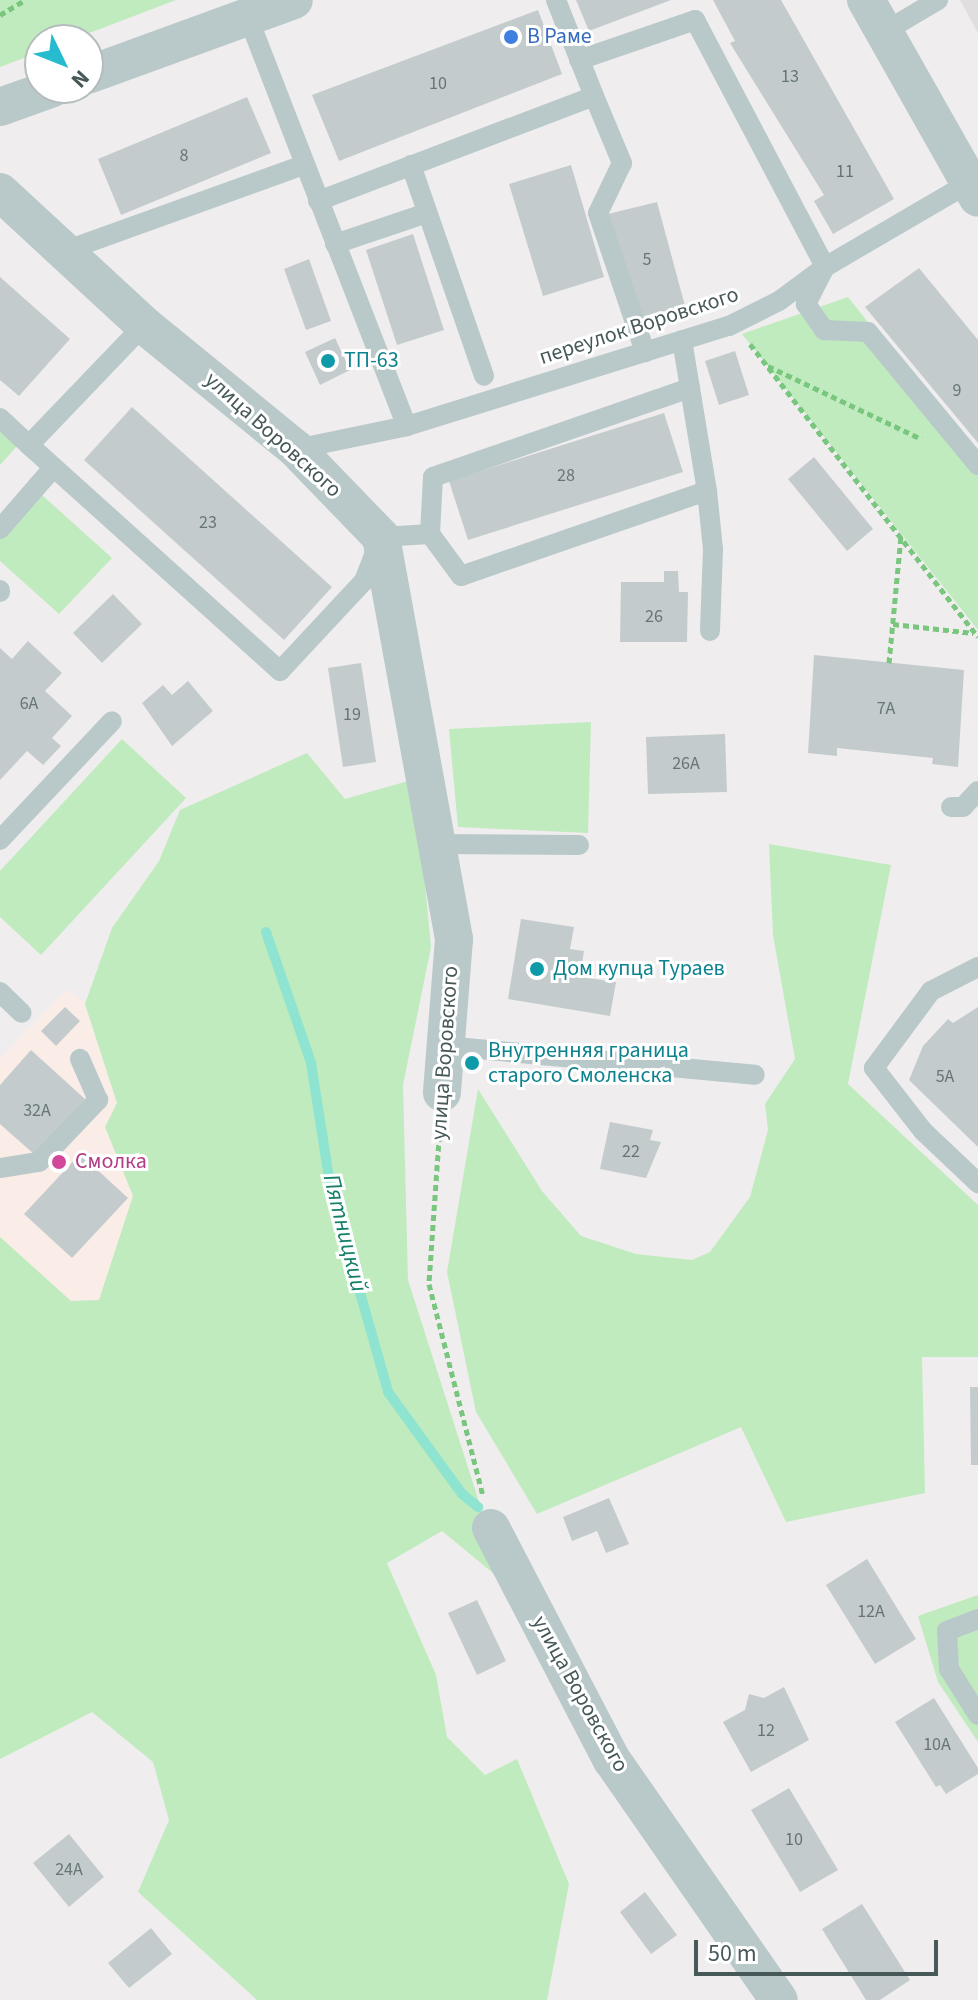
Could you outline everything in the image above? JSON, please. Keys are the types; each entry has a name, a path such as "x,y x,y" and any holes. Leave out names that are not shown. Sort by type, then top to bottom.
{"street":[{"path":"104,69 294,0"},
{"path":"875,16 973,190"},
{"path":"0,107 24,98"},
{"name":"улица Воровского","path":"0,192 144,325 296,449 381,537 441,844 454,939 442,1093"},
{"name":"улица Воровского","path":"491,1528 612,1760 779,2000"}],"lane":[{"path":"556,0 622,163 598,213 645,352"},
{"path":"875,16 938,0"},
{"path":"248,17 407,426"},
{"path":"579,60 695,20 825,267 806,304 824,330 868,332 978,465"},
{"path":"318,201 594,96"},
{"path":"62,252 304,165"},
{"path":"411,165 484,376"},
{"name":"переулок Воровского","path":"296,449 407,426 734,323 779,301 825,267 973,190"},
{"path":"335,244 427,213"},
{"path":"29,445 144,325"},
{"path":"682,340 707,491 713,549 710,631"},
{"path":"690,388 433,477 430,534 461,576 707,491"},
{"path":"0,418 280,671 364,581 381,537 430,534"},
{"path":"0,529 53,468"},
{"path":"0,840 112,721"},
{"path":"951,807 963,807 978,791"},
{"path":"441,844 579,845"},
{"path":"978,967 931,991 874,1068 923,1131 978,1183"},
{"path":"0,992 22,1013"},
{"path":"445,1046 755,1075"},
{"path":"0,1168 39,1162 98,1100 80,1059"},
{"path":"978,1619 947,1631 949,1669 978,1715"}],"path":[{"path":"0,15 25,0"},
{"path":"734,323 976,635"},
{"path":"767,366 936,445"},
{"path":"889,663 901,537"},
{"path":"893,624 976,635"},
{"name":"улица Воровского","path":"442,1093 429,1284 491,1528"}],"shaded area":[{"path":"960,0 978,0 978,33"},
{"name":"Смолка","path":"67,989 85,1004 117,1103 105,1128 133,1196 99,1300 71,1301 0,1237 0,1059"}],"green space":[{"path":"0,0 176,0 104,27 104,24 24,24 24,58 0,67"},
{"path":"848,297 978,461 978,630 742,334"},
{"path":"0,426 19,444 0,465"},
{"path":"42,495 112,558 59,614 0,561 0,538"},
{"path":"591,722 588,833 458,827 449,729"},
{"path":"122,739 186,798 41,955 0,917 0,871"},
{"path":"307,753 345,799 415,779 431,947 403,1085 408,1280 505,1583 442,1531 387,1563 436,1675 447,1737 485,1775 517,1759 569,1884 547,2000 257,2000 138,1892 169,1820 153,1762 92,1712 0,1759 0,1237 71,1301 99,1300 133,1196 105,1127 117,1103 85,1004 112,928 159,861 180,810"},
{"path":"769,844 891,865 848,1084 978,1205 978,1357 922,1357 925,1493 786,1522 741,1427 537,1514 476,1412 447,1272 478,1089 542,1191 581,1236 636,1254 692,1260 710,1252 750,1197 768,1130 765,1104 795,1059 773,935"},
{"path":"978,1595 978,1742 938,1682 918,1616"}],"building":[{"path":"576,0 671,0 589,31"},
{"path":"713,0 781,0 894,199 833,234 814,201 824,195 730,43 735,41"},
{"path":"538,10 562,74 339,161 312,95"},
{"path":"247,97 271,153 121,215 98,159"},
{"path":"571,165 604,277 543,296 509,184"},
{"path":"657,202 685,306 636,318 608,214"},
{"path":"413,234 444,330 397,345 366,250"},
{"path":"309,259 331,321 306,330 284,269"},
{"path":"919,268 978,340 978,443 865,307"},
{"path":"0,277 70,339 19,396 0,380"},
{"name":"ТП-63","path":"335,338 350,370 320,385 305,352"},
{"path":"735,351 749,395 719,405 705,361"},
{"path":"132,407 332,587 284,640 84,460"},
{"path":"664,413 683,472 468,540 449,481"},
{"path":"814,457 873,529 847,551 788,479"},
{"path":"664,571 678,571 679,592 688,592 687,642 620,642 621,582 664,582"},
{"path":"113,594 142,624 102,663 73,633"},
{"path":"28,641 62,673 45,691 72,716 52,738 61,746 43,765 27,751 0,780 0,648 12,659"},
{"path":"814,655 964,670 958,767 932,764 933,758 837,748 837,756 808,753"},
{"path":"361,663 376,762 343,767 328,668"},
{"path":"188,681 213,711 172,746 142,703 163,685 172,695"},
{"path":"725,734 727,792 648,794 646,737"},
{"path":"521,919 574,927 570,949 584,951 580,977 616,982 610,1016 508,999"},
{"path":"65,1007 80,1021 56,1046 41,1031"},
{"path":"978,1007 978,1147 909,1080 923,1046 948,1019 953,1023"},
{"path":"31,1050 85,1099 35,1155 0,1124 0,1085"},
{"path":"610,1122 653,1130 650,1140 661,1142 646,1178 600,1169"},
{"path":"80,1154 128,1198 72,1258 24,1214"},
{"path":"970,1387 978,1387 978,1465 971,1465"},
{"path":"609,1498 629,1544 606,1553 597,1531 572,1541 563,1517"},
{"path":"867,1559 916,1639 875,1664 826,1585"},
{"path":"477,1600 506,1661 477,1675 448,1613"},
{"path":"784,1687 809,1740 751,1772 723,1722 745,1710 749,1694 764,1698"},
{"path":"934,1698 978,1768 978,1774 946,1794 940,1785 936,1787 895,1722"},
{"path":"789,1788 838,1870 800,1892 751,1810"},
{"path":"69,1834 104,1877 69,1907 33,1863"},
{"path":"645,1892 677,1935 651,1954 620,1912"},
{"path":"862,1904 910,1980 880,2000 866,2000 822,1929"},
{"path":"151,1928 172,1954 129,1988 108,1963"}],"waterway":[{"name":"Пятницкий","path":"266,932 311,1063 331,1190 388,1392 462,1494 478,1507"}],"place":[{"name":"В Раме","path":"511,37"},
{"name":"ТП-63","path":"328,361"},
{"name":"Дом купца Тураев","path":"537,969"},
{"name":"Внутренняя граница старого Смоленска","path":"472,1063"},
{"name":"Смолка","path":"59,1162"}]}
